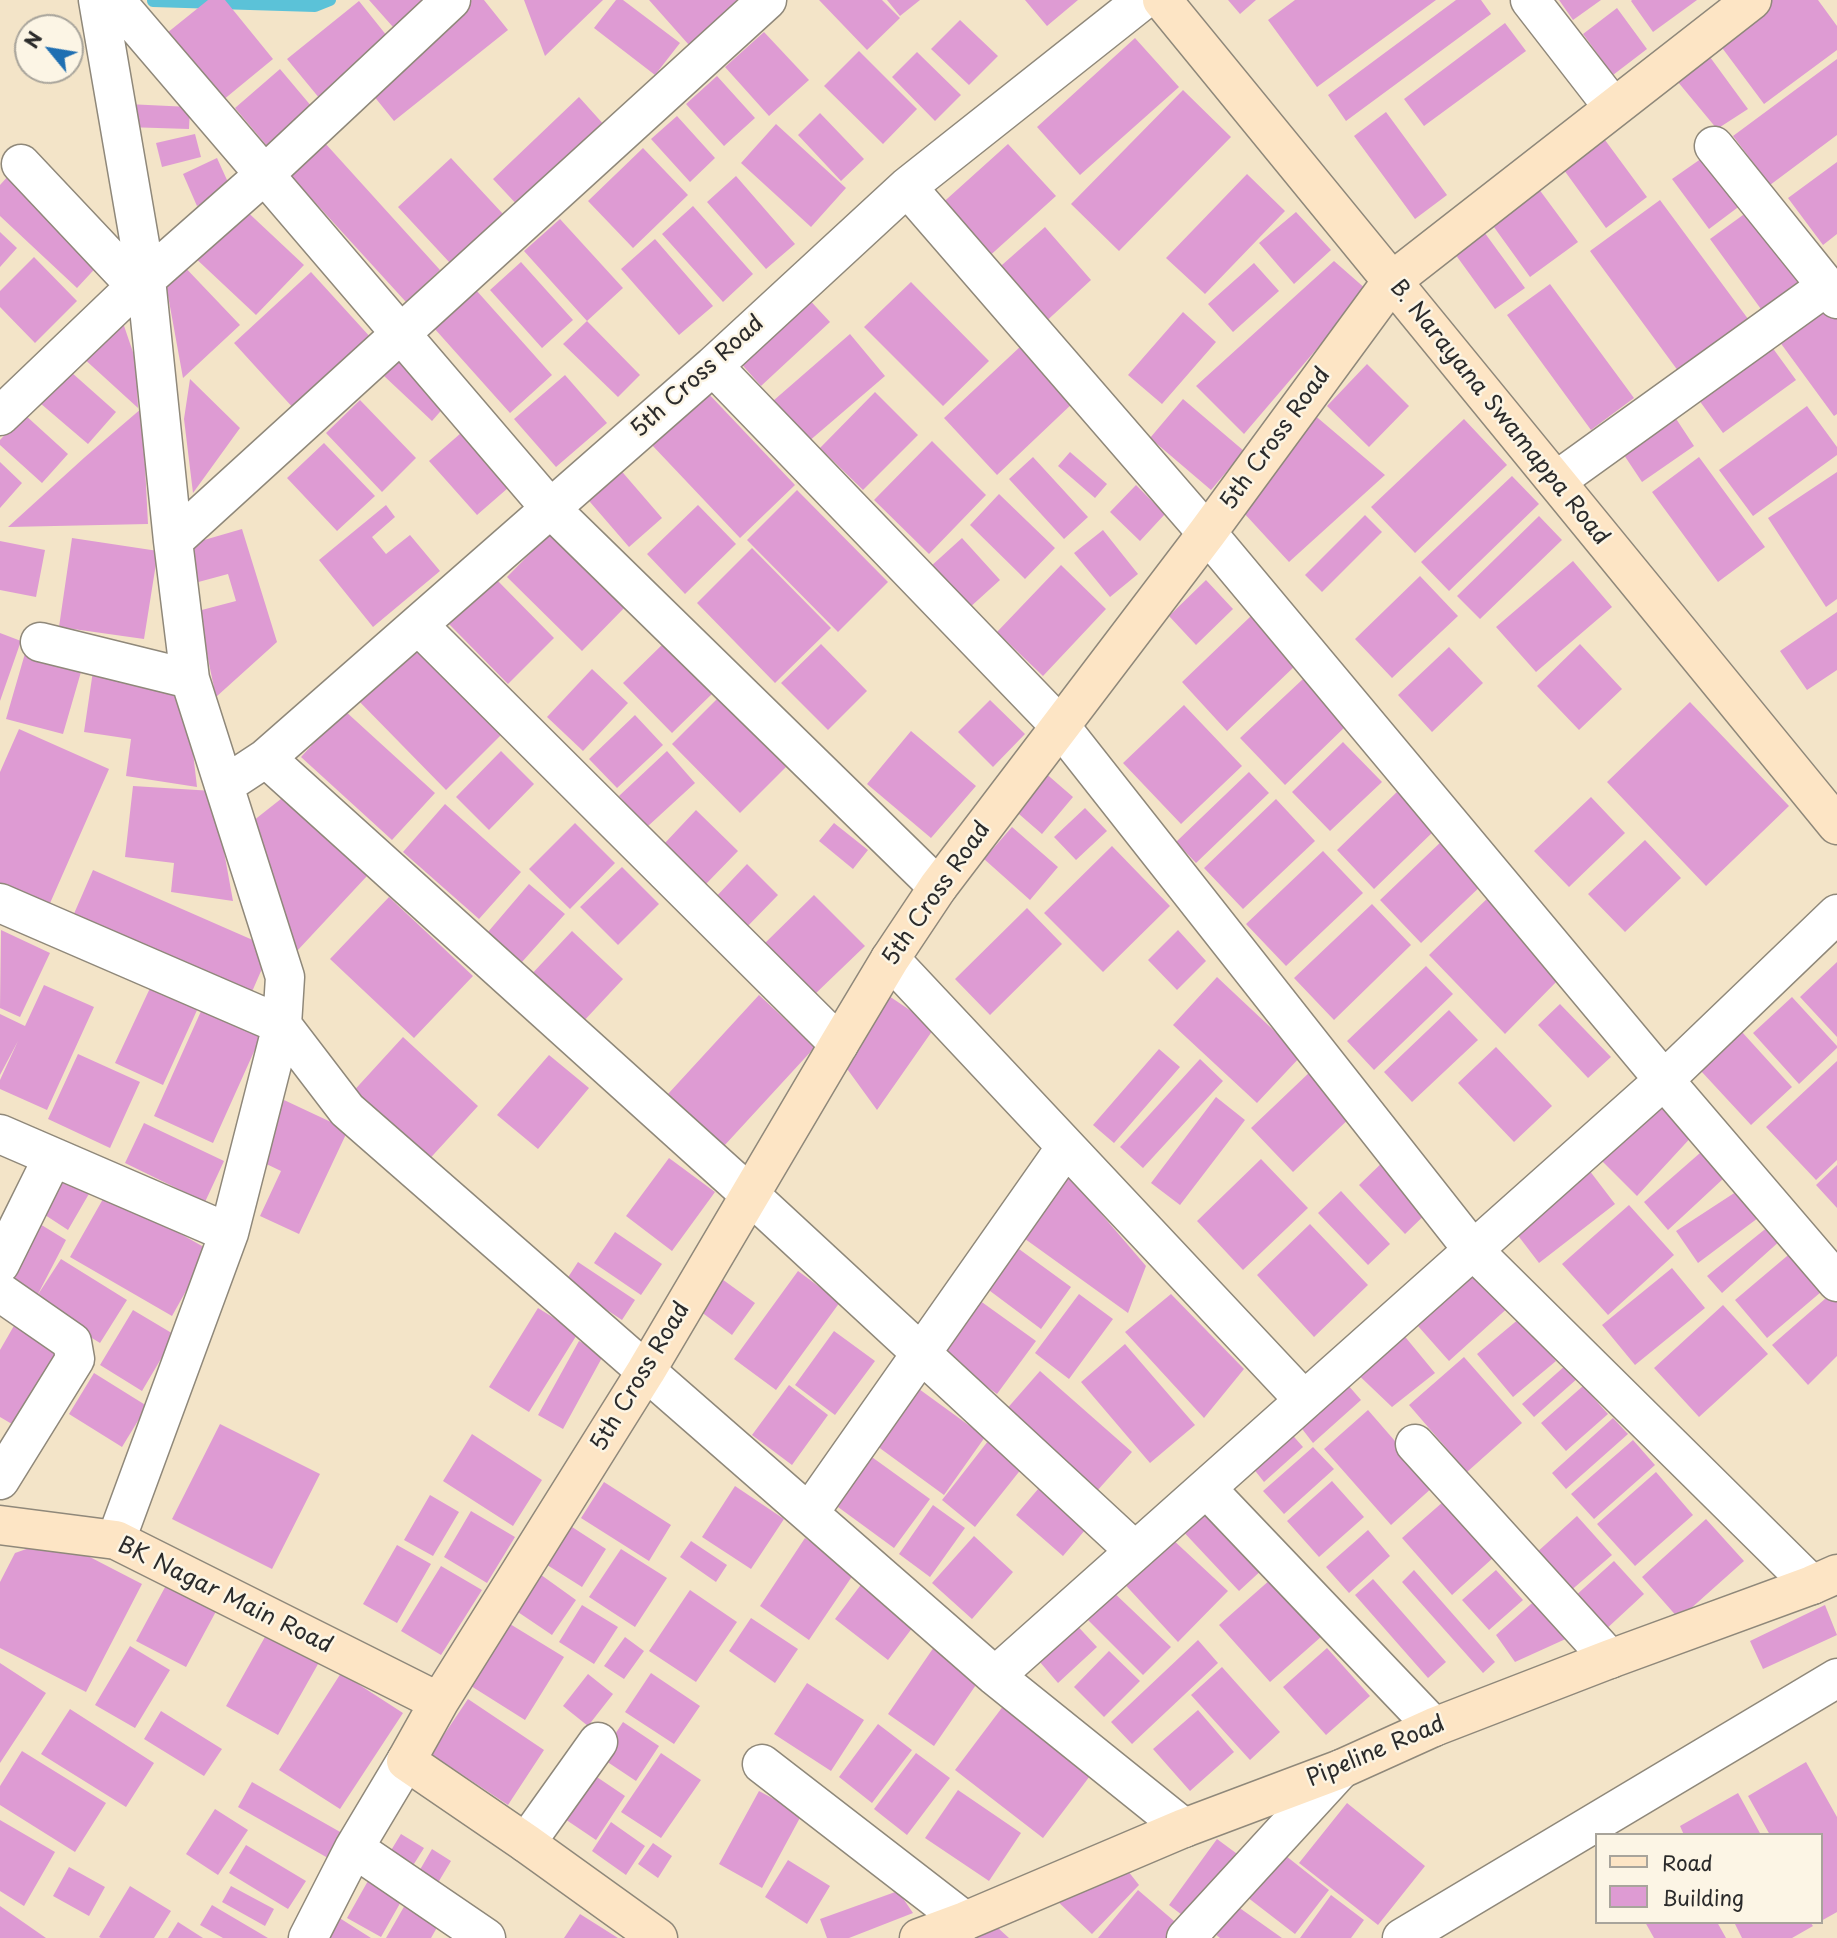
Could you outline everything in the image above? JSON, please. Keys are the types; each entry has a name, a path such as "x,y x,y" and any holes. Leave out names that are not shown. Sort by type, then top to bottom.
{"street":[{"path":"98,0 141,282 190,679 285,977 282,1025 229,1233 116,1540"},
{"path":"115,0 550,508 938,887"},
{"path":"0,416 141,282 264,175 451,0"},
{"path":"173,541 767,0"},
{"name":"5th Cross Road","path":"225,785 265,758 418,625 713,366 907,187 1143,0"},
{"name":"B. Narayana Swamappa Road","path":"1162,0 1837,825"},
{"path":"1530,0 1614,107"},
{"name":"5th Cross Road","path":"308,1938 354,1847 439,1702 646,1371 890,959 938,887 1207,533 1392,281 1752,0"},
{"path":"1556,481 1832,293 1714,146"},
{"path":"21,164 141,282"},
{"path":"907,187 1207,533 1664,1080 1837,1282"},
{"path":"713,366 1060,726 1473,1250 1824,1580"},
{"path":"418,625 839,1044"},
{"path":"40,642 190,679"},
{"path":"265,758 749,1194 1135,1551"},
{"path":"0,903 282,1025 347,1110 995,1676 1184,1828"},
{"path":"995,1676 1664,1080 1837,914"},
{"path":"890,959 1304,1400"},
{"path":"0,1134 229,1233"},
{"path":"808,1513 1066,1147"},
{"path":"0,1264 53,1157"},
{"path":"0,1292 72,1342 75,1359 0,1480"},
{"path":"1415,1444 1610,1658"},
{"path":"1206,1488 1434,1727"},
{"name":"BK Nagar Main Road","path":"0,1525 116,1540 439,1702"},
{"name":"Pipeline Road","path":"919,1938 1184,1828 1341,1769 1434,1727 1610,1658 1824,1580"},
{"path":"1402,1938 1837,1678"},
{"path":"526,1843 598,1742"},
{"path":"406,1760 658,1938"},
{"path":"762,1764 965,1921"},
{"path":"1186,1938 1341,1769"},
{"path":"354,1847 486,1938"}],"building":[{"path":"208,0 225,0 273,59 217,105 162,37"},
{"path":"369,0 441,0 401,36"},
{"path":"472,0 484,0 508,30 394,121 365,85"},
{"path":"524,0 603,0 545,56"},
{"path":"616,0 623,0 680,43 655,75 594,28"},
{"path":"649,0 736,0 738,2 689,45"},
{"path":"819,0 882,0 900,18 867,50"},
{"path":"887,0 920,0 900,16"},
{"path":"1025,0 1078,0 1047,26"},
{"path":"1228,0 1256,0 1240,14"},
{"path":"1295,0 1436,0 1317,87 1268,20"},
{"path":"1456,0 1481,0 1491,14 1346,121 1328,95"},
{"path":"1559,0 1601,0 1573,20"},
{"path":"1632,0 1697,0 1653,32"},
{"path":"1772,0 1818,0 1837,26 1837,50 1764,104 1717,41"},
{"path":"359,1 391,41 320,99 287,59"},
{"path":"1617,8 1647,49 1613,75 1583,34"},
{"path":"960,20 998,56 969,85 931,49"},
{"path":"1505,23 1526,51 1424,126 1404,99"},
{"path":"764,32 809,80 769,116 725,67"},
{"path":"1135,38 1179,87 1080,175 1037,127"},
{"path":"1699,42 1748,109 1717,129 1668,70"},
{"path":"859,51 917,109 883,144 824,86"},
{"path":"917,52 961,95 935,121 892,77"},
{"path":"1837,59 1837,135 1770,185 1733,136"},
{"path":"280,69 312,107 267,146 235,108"},
{"path":"717,76 755,118 724,146 686,104"},
{"path":"1183,90 1231,137 1119,251 1071,204"},
{"path":"579,97 606,127 520,208 493,179"},
{"path":"127,104 190,107 189,129 126,127"},
{"path":"1386,112 1447,195 1415,219 1354,136"},
{"path":"820,113 864,159 841,181 798,135"},
{"path":"677,116 715,158 690,182 651,139"},
{"path":"776,124 846,188 811,227 741,163"},
{"path":"315,132 440,270 406,302 280,164"},
{"path":"195,134 201,157 162,167 156,143"},
{"path":"1605,140 1647,197 1606,228 1564,170"},
{"path":"1008,144 1056,196 985,260 938,207"},
{"path":"643,148 688,195 633,248 588,201"},
{"path":"1705,156 1741,205 1709,229 1672,179"},
{"path":"217,158 232,191 197,206 183,174"},
{"path":"451,158 503,214 450,263 398,207"},
{"path":"1837,162 1837,234 1823,245 1788,198"},
{"path":"10,174 103,260 77,288 0,216 0,185"},
{"path":"1247,174 1285,211 1205,294 1166,258"},
{"path":"736,176 795,244 766,269 707,202"},
{"path":"1533,181 1578,242 1530,277 1486,216"},
{"path":"1660,200 1754,327 1684,379 1590,251"},
{"path":"239,204 304,265 256,315 191,254"},
{"path":"693,206 753,274 723,302 662,234"},
{"path":"1754,207 1809,284 1766,316 1710,239"},
{"path":"1296,212 1331,250 1294,284 1259,243"},
{"path":"560,219 623,288 587,321 524,251"},
{"path":"1479,225 1525,288 1495,309 1450,247"},
{"path":"1045,227 1091,280 1041,326 994,272"},
{"path":"0,232 17,248 0,267"},
{"path":"655,239 713,306 679,335 621,269"},
{"path":"34,257 77,301 35,343 0,307 0,291"},
{"path":"1334,261 1367,290 1244,434 1196,386"},
{"path":"180,262 240,325 183,378 165,279"},
{"path":"521,262 573,320 542,348 490,290"},
{"path":"1254,263 1279,291 1233,332 1208,304"},
{"path":"311,272 372,339 295,410 234,343"},
{"path":"911,282 989,361 943,406 864,327"},
{"path":"1550,284 1634,398 1591,430 1507,315"},
{"path":"476,290 552,375 510,413 434,328"},
{"path":"805,295 830,322 761,386 737,359"},
{"path":"1828,295 1837,307 1837,414 1834,416 1774,334"},
{"path":"1183,312 1216,342 1162,404 1128,375"},
{"path":"121,317 136,361 138,408 81,356"},
{"path":"587,321 640,375 618,397 563,344"},
{"path":"850,334 885,376 808,442 773,401"},
{"path":"1769,343 1796,380 1723,433 1696,396"},
{"path":"1022,345 1075,401 997,475 944,418"},
{"path":"405,351 453,397 432,421 383,375"},
{"path":"62,364 116,412 88,444 33,397"},
{"path":"1367,364 1409,406 1369,447 1327,406"},
{"path":"565,375 607,423 556,467 514,419"},
{"path":"190,379 240,428 193,493 184,419"},
{"path":"706,391 795,485 740,538 651,444"},
{"path":"875,392 918,435 863,490 820,448"},
{"path":"1183,399 1244,451 1211,490 1150,438"},
{"path":"360,400 416,458 382,492 326,433"},
{"path":"1807,406 1837,447 1837,455 1753,516 1719,470"},
{"path":"142,408 148,524 8,527 85,457"},
{"path":"1669,408 1694,446 1642,482 1616,443"},
{"path":"1312,413 1385,475 1289,562 1243,512"},
{"path":"24,414 68,454 42,483 0,445 0,440"},
{"path":"1464,419 1507,465 1415,553 1371,507"},
{"path":"469,426 516,481 477,515 429,461"},
{"path":"932,441 986,495 929,554 874,500"},
{"path":"324,443 375,496 337,531 287,478"},
{"path":"1070,452 1107,484 1095,498 1058,466"},
{"path":"1033,457 1088,517 1064,539 1009,479"},
{"path":"1699,457 1765,547 1718,582 1652,492"},
{"path":"0,462 22,483 0,508"},
{"path":"618,467 662,518 629,547 584,495"},
{"path":"1837,472 1837,599 1826,607 1768,518"},
{"path":"1512,476 1539,504 1449,591 1421,562"},
{"path":"1136,485 1165,514 1140,541 1110,512"},
{"path":"797,490 888,582 838,632 747,540"},
{"path":"999,494 1055,548 1025,579 970,525"},
{"path":"386,505 395,517 372,537 386,554 410,535 440,571 373,627 319,560"},
{"path":"698,505 736,544 685,594 647,554"},
{"path":"1365,515 1382,532 1322,592 1305,575"},
{"path":"1539,516 1562,540 1480,619 1457,596"},
{"path":"242,529 277,642 216,697 198,611 236,601 228,574 191,584 180,547"},
{"path":"553,530 628,604 582,651 507,577"},
{"path":"1103,530 1138,574 1110,597 1074,553"},
{"path":"72,538 158,551 144,639 59,627"},
{"path":"962,538 1000,580 968,609 930,567"},
{"path":"0,541 45,550 36,597 0,590"},
{"path":"752,548 831,628 775,683 697,603"},
{"path":"1573,561 1612,607 1536,672 1496,627"},
{"path":"1061,565 1106,609 1043,676 997,632"},
{"path":"1420,576 1458,616 1392,678 1355,639"},
{"path":"494,577 554,638 508,684 448,623"},
{"path":"1206,580 1233,609 1196,645 1169,616"},
{"path":"1837,612 1837,670 1807,690 1780,651"},
{"path":"1251,616 1297,664 1227,731 1182,682"},
{"path":"0,633 21,641 0,701"},
{"path":"667,640 716,690 672,733 623,683"},
{"path":"409,642 502,734 446,790 354,696"},
{"path":"821,644 867,691 828,730 781,683"},
{"path":"1580,644 1622,689 1579,730 1537,686"},
{"path":"1449,647 1483,683 1432,732 1398,695"},
{"path":"26,650 83,665 63,734 6,719"},
{"path":"592,669 628,703 583,751 547,717"},
{"path":"93,671 185,683 197,787 126,776 131,739 84,732"},
{"path":"1303,679 1347,725 1285,785 1240,738"},
{"path":"718,698 786,767 740,813 672,744"},
{"path":"990,700 1025,734 993,767 958,732"},
{"path":"1690,702 1789,806 1706,886 1607,782"},
{"path":"1184,705 1242,766 1181,824 1123,763"},
{"path":"344,710 435,793 392,840 301,757"},
{"path":"635,715 663,745 617,788 589,759"},
{"path":"19,729 109,769 47,910 0,890 0,772"},
{"path":"911,731 976,786 931,838 867,784"},
{"path":"1343,742 1382,782 1330,831 1292,792"},
{"path":"501,751 534,784 489,830 456,797"},
{"path":"667,751 695,783 647,827 619,796"},
{"path":"1043,771 1073,797 1042,834 1012,808"},
{"path":"1249,772 1269,793 1196,863 1176,842"},
{"path":"133,786 213,791 233,901 171,892 174,863 125,857"},
{"path":"1399,790 1436,829 1374,889 1337,850"},
{"path":"291,791 367,876 297,951 253,821"},
{"path":"1591,797 1625,833 1569,887 1534,851"},
{"path":"1276,799 1315,841 1243,909 1204,868"},
{"path":"445,804 521,872 479,919 403,852"},
{"path":"1085,808 1107,831 1076,860 1054,837"},
{"path":"696,810 738,851 705,885 664,844"},
{"path":"575,823 615,863 570,909 529,869"},
{"path":"834,823 868,850 853,869 819,841"},
{"path":"1012,827 1058,867 1030,900 984,859"},
{"path":"1444,839 1485,882 1421,943 1380,900"},
{"path":"1645,840 1681,878 1625,932 1588,894"},
{"path":"1112,846 1170,906 1103,972 1044,913"},
{"path":"1323,851 1363,893 1286,966 1246,924"},
{"path":"747,864 778,895 744,930 713,900"},
{"path":"622,867 659,904 618,945 580,907"},
{"path":"93,870 271,948 251,994 73,916"},
{"path":"529,884 565,914 522,962 488,932"},
{"path":"1493,893 1562,976 1505,1034 1429,955"},
{"path":"814,895 865,946 814,995 764,944"},
{"path":"389,897 473,976 414,1038 330,959"},
{"path":"1372,904 1411,945 1334,1020 1294,978"},
{"path":"1027,908 1062,944 990,1015 955,979"},
{"path":"1,930 50,953 20,1017 0,1008"},
{"path":"1178,930 1206,961 1177,990 1148,960"},
{"path":"572,931 623,979 581,1024 529,977"},
{"path":"1837,962 1837,1037 1800,997"},
{"path":"1426,966 1453,994 1374,1070 1347,1041"},
{"path":"1217,977 1301,1056 1257,1103 1173,1025"},
{"path":"44,985 94,1007 47,1110 0,1089 0,1080 18,1041 0,1075 0,1014 25,1026"},
{"path":"151,986 198,1008 163,1085 115,1063"},
{"path":"886,994 935,1027 877,1110 845,1066"},
{"path":"759,995 815,1047 724,1146 668,1094"},
{"path":"1792,997 1837,1046 1799,1084 1753,1033"},
{"path":"1560,1004 1611,1057 1588,1078 1538,1025"},
{"path":"202,1009 261,1036 213,1143 154,1116"},
{"path":"1449,1010 1478,1040 1412,1102 1384,1072"},
{"path":"1742,1032 1792,1087 1751,1125 1701,1071"},
{"path":"403,1037 478,1106 424,1165 349,1096"},
{"path":"1496,1047 1552,1106 1514,1142 1458,1083"},
{"path":"1159,1049 1180,1067 1114,1143 1093,1125"},
{"path":"78,1054 140,1082 110,1148 48,1119"},
{"path":"549,1055 589,1088 538,1149 497,1115"},
{"path":"1200,1059 1223,1081 1143,1168 1120,1147"},
{"path":"1837,1061 1837,1160 1816,1180 1766,1127"},
{"path":"1312,1070 1354,1114 1293,1172 1251,1128"},
{"path":"1662,1090 1695,1133 1637,1196 1598,1157"},
{"path":"1216,1097 1245,1120 1180,1205 1151,1183"},
{"path":"284,1100 348,1130 299,1234 260,1216 281,1171 256,1159"},
{"path":"144,1123 224,1161 205,1202 125,1163"},
{"path":"1700,1153 1724,1178 1668,1230 1644,1202"},
{"path":"1388,1157 1435,1205 1405,1234 1359,1185"},
{"path":"669,1158 715,1192 672,1251 626,1216"},
{"path":"1261,1159 1308,1208 1243,1270 1197,1221"},
{"path":"1837,1165 1837,1208 1816,1185"},
{"path":"1586,1166 1615,1204 1539,1263 1510,1225"},
{"path":"1061,1167 1146,1266 1128,1313 1014,1231"},
{"path":"56,1173 90,1192 68,1230 39,1211"},
{"path":"1745,1186 1766,1212 1698,1263 1676,1231"},
{"path":"1341,1191 1390,1244 1368,1265 1318,1213"},
{"path":"107,1192 209,1250 172,1316 70,1257"},
{"path":"1629,1205 1674,1255 1608,1315 1562,1264"},
{"path":"35,1221 66,1240 37,1296 61,1259 127,1300 100,1343 0,1284"},
{"path":"1310,1224 1368,1285 1314,1337 1257,1275"},
{"path":"1769,1226 1782,1239 1722,1293 1707,1276"},
{"path":"615,1232 662,1264 641,1295 594,1263"},
{"path":"1008,1241 1071,1287 1041,1329 978,1282"},
{"path":"1793,1251 1828,1286 1767,1338 1735,1300"},
{"path":"1472,1261 1511,1305 1449,1361 1410,1317"},
{"path":"578,1262 635,1300 622,1320 565,1282"},
{"path":"1672,1268 1705,1308 1635,1365 1602,1325"},
{"path":"798,1271 840,1302 776,1390 734,1359"},
{"path":"715,1274 755,1303 732,1335 692,1305"},
{"path":"1833,1292 1837,1297 1837,1356 1808,1385 1772,1345"},
{"path":"1079,1294 1113,1319 1069,1379 1035,1353"},
{"path":"1171,1294 1244,1369 1204,1418 1125,1332"},
{"path":"972,1295 1036,1341 997,1394 934,1348"},
{"path":"1723,1305 1768,1354 1699,1417 1654,1368"},
{"path":"538,1308 578,1333 529,1412 489,1387"},
{"path":"133,1310 175,1335 142,1391 100,1365"},
{"path":"1520,1318 1556,1361 1513,1397 1477,1354"},
{"path":"15,1324 62,1351 17,1427 0,1417 0,1350"},
{"path":"1397,1327 1435,1373 1392,1407 1349,1366"},
{"path":"834,1331 875,1361 835,1415 795,1385"},
{"path":"579,1341 604,1354 563,1429 538,1415"},
{"path":"1125,1344 1195,1425 1150,1463 1081,1382"},
{"path":"1464,1357 1522,1423 1467,1472 1409,1405"},
{"path":"1566,1365 1578,1378 1534,1417 1522,1404"},
{"path":"1040,1371 1132,1452 1096,1492 1005,1411"},
{"path":"94,1373 147,1406 122,1447 69,1414"},
{"path":"1341,1377 1361,1400 1313,1443 1296,1421"},
{"path":"908,1381 985,1437 944,1495 866,1438"},
{"path":"789,1385 828,1415 792,1465 752,1435"},
{"path":"1583,1386 1608,1414 1566,1451 1541,1423"},
{"path":"1368,1410 1434,1486 1391,1525 1324,1449"},
{"path":"1613,1418 1628,1434 1566,1489 1552,1473"},
{"path":"220,1424 320,1474 272,1569 172,1519"},
{"path":"1288,1430 1303,1447 1264,1482 1249,1463"},
{"path":"472,1434 542,1480 513,1526 443,1481"},
{"path":"992,1436 1026,1463 975,1527 942,1500"},
{"path":"1633,1440 1655,1465 1594,1519 1571,1494"},
{"path":"858,1447 930,1499 894,1548 823,1496"},
{"path":"1313,1447 1334,1469 1284,1514 1263,1491"},
{"path":"1656,1472 1693,1515 1635,1566 1597,1524"},
{"path":"1332,1481 1364,1517 1319,1557 1287,1521"},
{"path":"604,1482 671,1525 649,1561 581,1518"},
{"path":"1044,1482 1091,1523 1063,1556 1016,1515"},
{"path":"735,1486 784,1519 751,1569 702,1537"},
{"path":"430,1495 459,1512 433,1556 404,1540"},
{"path":"1444,1501 1494,1557 1452,1595 1402,1538"},
{"path":"933,1505 965,1528 930,1577 899,1554"},
{"path":"1205,1505 1265,1567 1239,1591 1178,1526"},
{"path":"471,1511 515,1537 487,1583 444,1557"},
{"path":"1577,1516 1612,1555 1568,1593 1535,1554"},
{"path":"1706,1519 1744,1561 1679,1619 1642,1577"},
{"path":"569,1525 606,1549 582,1587 544,1563"},
{"path":"1368,1530 1390,1556 1349,1593 1326,1567"},
{"path":"974,1536 1013,1572 972,1619 932,1583"},
{"path":"1170,1537 1228,1591 1178,1642 1119,1578"},
{"path":"805,1538 855,1572 809,1640 760,1606"},
{"path":"55,1539 142,1584 86,1692 0,1648 0,1582 15,1553"},
{"path":"691,1541 727,1565 716,1582 680,1557"},
{"path":"397,1545 431,1564 397,1623 363,1604"},
{"path":"621,1549 667,1578 635,1627 589,1597"},
{"path":"1614,1561 1644,1594 1603,1632 1573,1598"},
{"path":"441,1566 482,1590 441,1655 401,1631"},
{"path":"1414,1570 1495,1662 1483,1673 1402,1582"},
{"path":"1496,1570 1523,1600 1489,1630 1462,1600"},
{"path":"537,1572 576,1600 552,1635 512,1608"},
{"path":"170,1578 220,1604 186,1667 136,1641"},
{"path":"866,1578 919,1619 888,1660 835,1619"},
{"path":"1271,1579 1322,1636 1270,1682 1219,1625"},
{"path":"1373,1579 1446,1662 1428,1678 1355,1595"},
{"path":"1109,1588 1171,1647 1143,1675 1079,1611"},
{"path":"690,1590 737,1622 696,1682 649,1651"},
{"path":"1539,1597 1570,1637 1515,1662 1496,1635"},
{"path":"582,1605 618,1627 594,1664 559,1642"},
{"path":"1825,1605 1837,1635 1763,1669 1750,1641"},
{"path":"751,1618 798,1649 775,1683 729,1651"},
{"path":"1071,1619 1097,1647 1058,1683 1033,1654"},
{"path":"510,1624 564,1657 525,1720 471,1686"},
{"path":"270,1628 322,1657 278,1735 226,1706"},
{"path":"625,1637 644,1651 624,1679 604,1666"},
{"path":"1198,1640 1218,1663 1132,1744 1111,1722"},
{"path":"130,1646 170,1670 135,1728 95,1705"},
{"path":"934,1647 980,1679 934,1746 888,1714"},
{"path":"1327,1648 1370,1696 1326,1735 1283,1687"},
{"path":"1109,1651 1140,1681 1104,1717 1074,1687"},
{"path":"0,1663 46,1693 0,1763"},
{"path":"1222,1667 1280,1732 1250,1760 1191,1695"},
{"path":"341,1673 403,1713 340,1809 279,1770"},
{"path":"651,1673 700,1706 674,1744 625,1712"},
{"path":"588,1674 613,1694 588,1726 563,1706"},
{"path":"807,1683 864,1720 831,1771 774,1734"},
{"path":"1010,1697 1099,1764 1043,1838 955,1770"},
{"path":"468,1699 544,1750 508,1805 431,1754"},
{"path":"70,1709 154,1763 126,1807 41,1754"},
{"path":"1198,1710 1234,1752 1190,1791 1153,1749"},
{"path":"161,1711 222,1749 204,1776 144,1739"},
{"path":"623,1722 659,1746 636,1781 600,1757"},
{"path":"878,1724 912,1750 872,1803 839,1777"},
{"path":"22,1751 106,1803 75,1852 0,1805 0,1786"},
{"path":"661,1753 701,1780 661,1838 621,1812"},
{"path":"916,1753 950,1778 907,1835 874,1809"},
{"path":"1806,1762 1837,1817 1837,1912 1823,1920 1823,1833 1769,1833 1748,1796"},
{"path":"588,1771 625,1796 596,1840 559,1815"},
{"path":"252,1782 349,1837 335,1862 238,1807"},
{"path":"958,1790 1021,1833 989,1881 925,1838"},
{"path":"759,1791 802,1814 762,1888 719,1864"},
{"path":"1738,1793 1760,1833 1683,1833 1680,1826"},
{"path":"1347,1803 1425,1866 1378,1925 1299,1863"},
{"path":"215,1809 248,1830 218,1875 186,1854"},
{"path":"0,1820 55,1852 24,1906 0,1891"},
{"path":"611,1822 645,1846 626,1875 592,1851"},
{"path":"401,1834 424,1848 412,1867 390,1852"},
{"path":"1217,1839 1244,1859 1195,1925 1169,1905"},
{"path":"653,1843 672,1856 658,1878 638,1864"},
{"path":"246,1845 306,1881 288,1909 229,1873"},
{"path":"432,1849 451,1861 433,1891 414,1880"},
{"path":"1281,1852 1329,1890 1295,1934 1247,1897"},
{"path":"788,1860 830,1886 807,1924 765,1897"},
{"path":"1124,1866 1139,1885 1092,1934 1053,1897"},
{"path":"69,1867 105,1887 89,1916 53,1896"},
{"path":"373,1872 407,1891 381,1937 347,1918"},
{"path":"130,1886 171,1911 154,1938 99,1937"},
{"path":"231,1886 274,1909 265,1926 222,1902"},
{"path":"1138,1890 1181,1927 1172,1938 1098,1938"},
{"path":"898,1891 913,1913 849,1938 827,1938 820,1919"},
{"path":"1331,1895 1364,1920 1351,1938 1300,1938"},
{"path":"409,1898 443,1917 431,1938 386,1938"},
{"path":"1234,1904 1282,1938 1220,1938 1214,1933"},
{"path":"212,1905 268,1938 223,1938 200,1925"},
{"path":"0,1906 46,1938 0,1938"},
{"path":"580,1914 618,1938 564,1938"},
{"path":"338,1917 371,1938 325,1938"},
{"path":"987,1918 1009,1938 933,1938"},
{"path":"178,1922 203,1938 168,1938"},
{"path":"1646,1924 1718,1924 1726,1938 1654,1938"},
{"path":"1735,1924 1813,1926 1792,1938 1742,1938"}],"waterway":[{"path":"153,1 315,6 330,0"}]}
